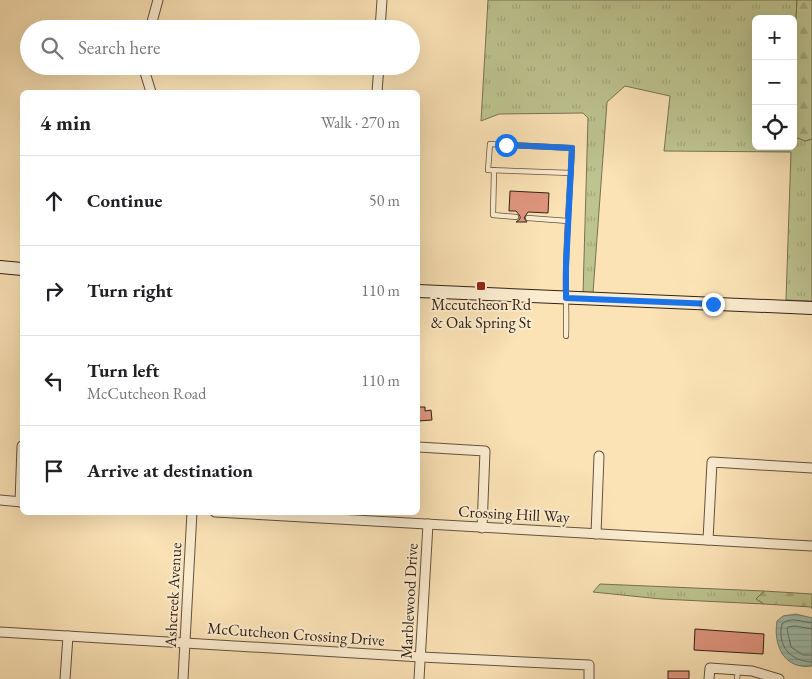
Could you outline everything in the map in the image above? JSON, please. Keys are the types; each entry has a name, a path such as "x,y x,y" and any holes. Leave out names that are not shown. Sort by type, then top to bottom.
{"main road":[{"path":"0,267 20,269"},
{"path":"420,291 812,308"}],"street":[{"path":"152,20 158,0"},
{"path":"381,20 382,0"},
{"path":"146,75 150,90"},
{"path":"377,90 378,75"},
{"path":"420,447 485,451 482,528"},
{"path":"596,534 599,456"},
{"path":"708,540 712,462 812,468"},
{"path":"0,500 20,502"},
{"name":"Ashcreek Avenue","path":"183,679 192,515"},
{"name":"Crossing Hill Way","path":"311,515 378,517 428,524 482,528 812,546"},
{"name":"Marblewood Drive","path":"419,679 428,524"},
{"name":"McCutcheon Crossing Drive","path":"0,632 590,665 589,679"},
{"path":"65,679 68,636"},
{"path":"709,679 710,668 737,674 752,671 778,679"}],"lane":[{"path":"566,336 568,221 571,174 572,148 490,144 488,170 571,174"},
{"path":"494,170 493,215 516,217"},
{"path":"528,218 568,221"}],"green space":[{"path":"488,0 797,0 796,15 752,15 752,150 797,150 797,138 805,141 812,139 812,301 786,300 791,152 664,151 670,96 625,86 607,102 593,293 583,294 588,118 583,113 499,114 481,121"},
{"path":"797,0 812,0 812,139 805,141 797,138"},
{"path":"600,584 764,591 757,599 764,604 661,599 593,592"},
{"path":"764,591 812,594 812,609 811,607 764,604 756,599"}],"water":[{"path":"796,614 812,618 812,666 794,664 782,654 779,647 776,630 777,621 783,616"}],"building":[{"path":"510,191 549,193 548,213 528,212 524,218 527,222 516,222 520,219 520,216 516,211 509,211"},
{"path":"420,407 425,407 425,411 431,410 432,420 420,421"},
{"path":"695,629 764,634 763,654 694,650"},
{"path":"668,671 689,671 689,679 668,679"}],"place":[{"name":"Mccutcheon Rd & Oak Spring St","path":"481,286"}],"route":[{"path":"506,145 572,148 566,298 713,304"}]}
